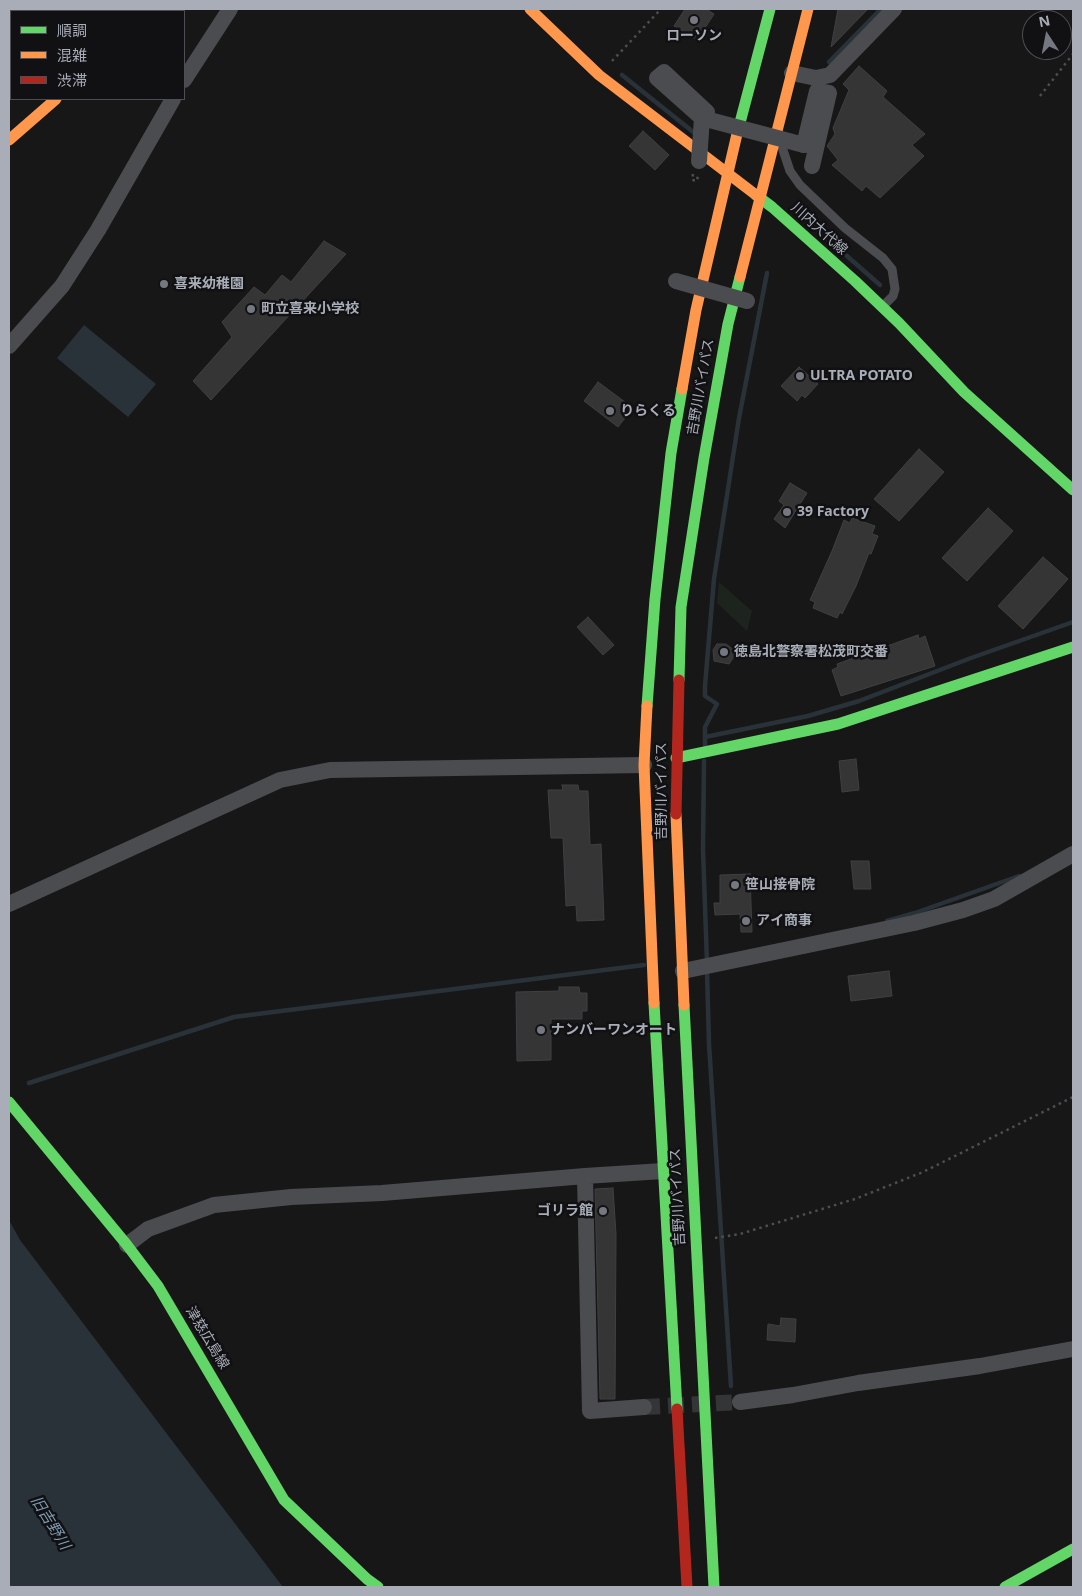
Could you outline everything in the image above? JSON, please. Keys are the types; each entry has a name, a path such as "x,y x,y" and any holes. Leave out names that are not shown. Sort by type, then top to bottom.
{"main road":[{"name":"川内大代線","path":"530,9 599,75 759,197 834,262 964,392 1073,490"},
{"name":"吉野川バイパス","path":"688,1587 662,1171 644,766 655,599 671,453 696,310 727,174 770,9"},
{"name":"吉野川バイパス","path":"714,1587 688,1105 676,816 681,607 704,458 728,324 808,9"},
{"path":"9,140 55,100"},
{"path":"676,758 838,724 1073,646"},
{"name":"津慈広島線","path":"9,1102 127,1245 158,1286 284,1500 367,1579 378,1587"},
{"path":"1005,1587 1073,1549"}],"street":[{"path":"185,78 230,9"},
{"path":"792,73 816,78 830,75 894,9"},
{"path":"699,161 704,115 804,145 817,91 828,93 812,166"},
{"path":"9,346 62,286 98,230 172,100"},
{"path":"676,281 747,301"},
{"path":"9,904 280,780 330,770 644,766"},
{"path":"683,971 914,923 962,910 994,899 1073,854"},
{"path":"127,1245 148,1229 214,1205 291,1197 382,1193 662,1171"},
{"path":"586,1176 590,1411 644,1407"},
{"path":"740,1402 792,1396 858,1383 980,1366 1073,1349"}],"lane":[{"path":"779,122 782,148 790,171 800,185 892,269 895,288 893,296 882,308"}],"path":[{"path":"599,75 661,9"},
{"path":"1040,96 1073,54"},
{"path":"696,1238 714,1238 740,1234 855,1199 923,1172 1073,1097"}],"shaded area":[{"path":"719,582 752,611 747,631 717,603"}],"water":[{"path":"84,325 156,384 128,417 57,358"},
{"name":"旧吉野川","path":"9,1220 20,1240 283,1587 9,1587"}],"building":[{"name":"ローソン","path":"685,9 706,9 714,14 697,40 674,26"},
{"path":"838,9 868,9 831,47"},
{"path":"859,66 887,91 883,97 925,134 912,145 924,156 880,198 866,186 862,191 832,165 838,160 827,146 835,134 833,128 849,90 843,84"},
{"path":"643,131 669,155 655,170 629,146"},
{"path":"324,241 346,254 211,400 193,381 232,337 222,322 254,287 265,295 282,275 291,282"},
{"name":"ULTRA POTATO","path":"799,367 818,384 805,398 802,395 797,401 781,386"},
{"path":"598,382 633,408 618,427 584,401"},
{"path":"919,449 944,472 899,521 874,499"},
{"name":"39 Factory","path":"790,483 807,493 785,528 774,519 784,505 779,501"},
{"path":"988,508 1013,531 967,581 942,558"},
{"path":"852,518 875,526 872,534 878,536 842,614 840,612 837,618 813,608 815,602 810,600 844,520 850,523"},
{"path":"1043,557 1068,579 1023,629 998,606"},
{"path":"588,617 614,645 603,655 577,627"},
{"path":"918,635 919,639 925,636 935,666 841,696 832,670 838,667 837,664"},
{"path":"717,644 726,644 734,650 735,655 729,664 714,661 713,650"},
{"path":"856,759 859,790 842,792 839,761"},
{"path":"562,785 578,785 579,791 588,791 590,845 601,844 604,920 577,921 576,905 566,906 563,838 551,838 548,790 563,790"},
{"path":"851,861 869,861 871,889 854,889"},
{"path":"750,874 752,932 741,932 740,914 715,915 714,903 720,903 720,875"},
{"path":"889,971 892,996 851,1001 848,976"},
{"path":"559,987 579,987 580,993 587,993 587,1011 582,1011 582,1019 551,1019 551,1060 517,1061 516,992 559,991"},
{"path":"613,1188 616,1234 615,1399 600,1399 595,1189"},
{"path":"781,1318 796,1319 795,1342 767,1340 768,1324 780,1326"}],"waterway":[{"path":"829,62 881,9"},
{"path":"622,75 697,135"},
{"path":"806,220 880,285"},
{"path":"705,737 705,727 717,704 705,696 714,579 739,418 767,273"},
{"path":"705,745 705,737 808,716 859,701 971,658 1073,622"},
{"path":"704,761 703,849 707,963"},
{"path":"887,921 1019,876"},
{"path":"29,1083 234,1017 644,965"},
{"path":"707,970 709,1044 731,1386"}],"tunnel":[{"path":"644,1407 740,1402"}],"traffic: fast":[{"path":"737,134 770,9"},
{"path":"756,195 855,281 899,323 964,392 1073,490"},
{"path":"679,680 681,607 704,458 728,324 740,277"},
{"path":"647,706 655,599 671,453 682,389"},
{"path":"676,758 838,724 1073,647"},
{"path":"654,1003 677,1409"},
{"path":"684,1005 714,1587"},
{"path":"9,1102 127,1245 158,1286 284,1500 367,1579 378,1587"},
{"path":"1005,1587 1073,1549"}],"traffic: slow":[{"path":"530,9 599,75 756,195"},
{"path":"740,277 808,9"},
{"path":"9,140 55,100"},
{"path":"682,389 696,310 737,134"},
{"path":"647,706 644,765 654,1003"},
{"path":"676,814 684,1005"}],"traffic: jam":[{"path":"676,814 679,680"},
{"path":"677,1409 687,1587"}],"place":[{"name":"ローソン","path":"694,20"},
{"name":"喜来幼稚園","path":"164,284"},
{"name":"町立喜来小学校","path":"251,309"},
{"name":"ULTRA POTATO","path":"800,376"},
{"name":"りらくる","path":"610,411"},
{"name":"39 Factory","path":"787,512"},
{"name":"徳島北警察署松茂町交番","path":"724,652"},
{"name":"笹山接骨院","path":"735,885"},
{"name":"アイ商事","path":"746,921"},
{"name":"ナンバーワンオート","path":"541,1030"},
{"name":"ゴリラ館","path":"603,1211"}]}
